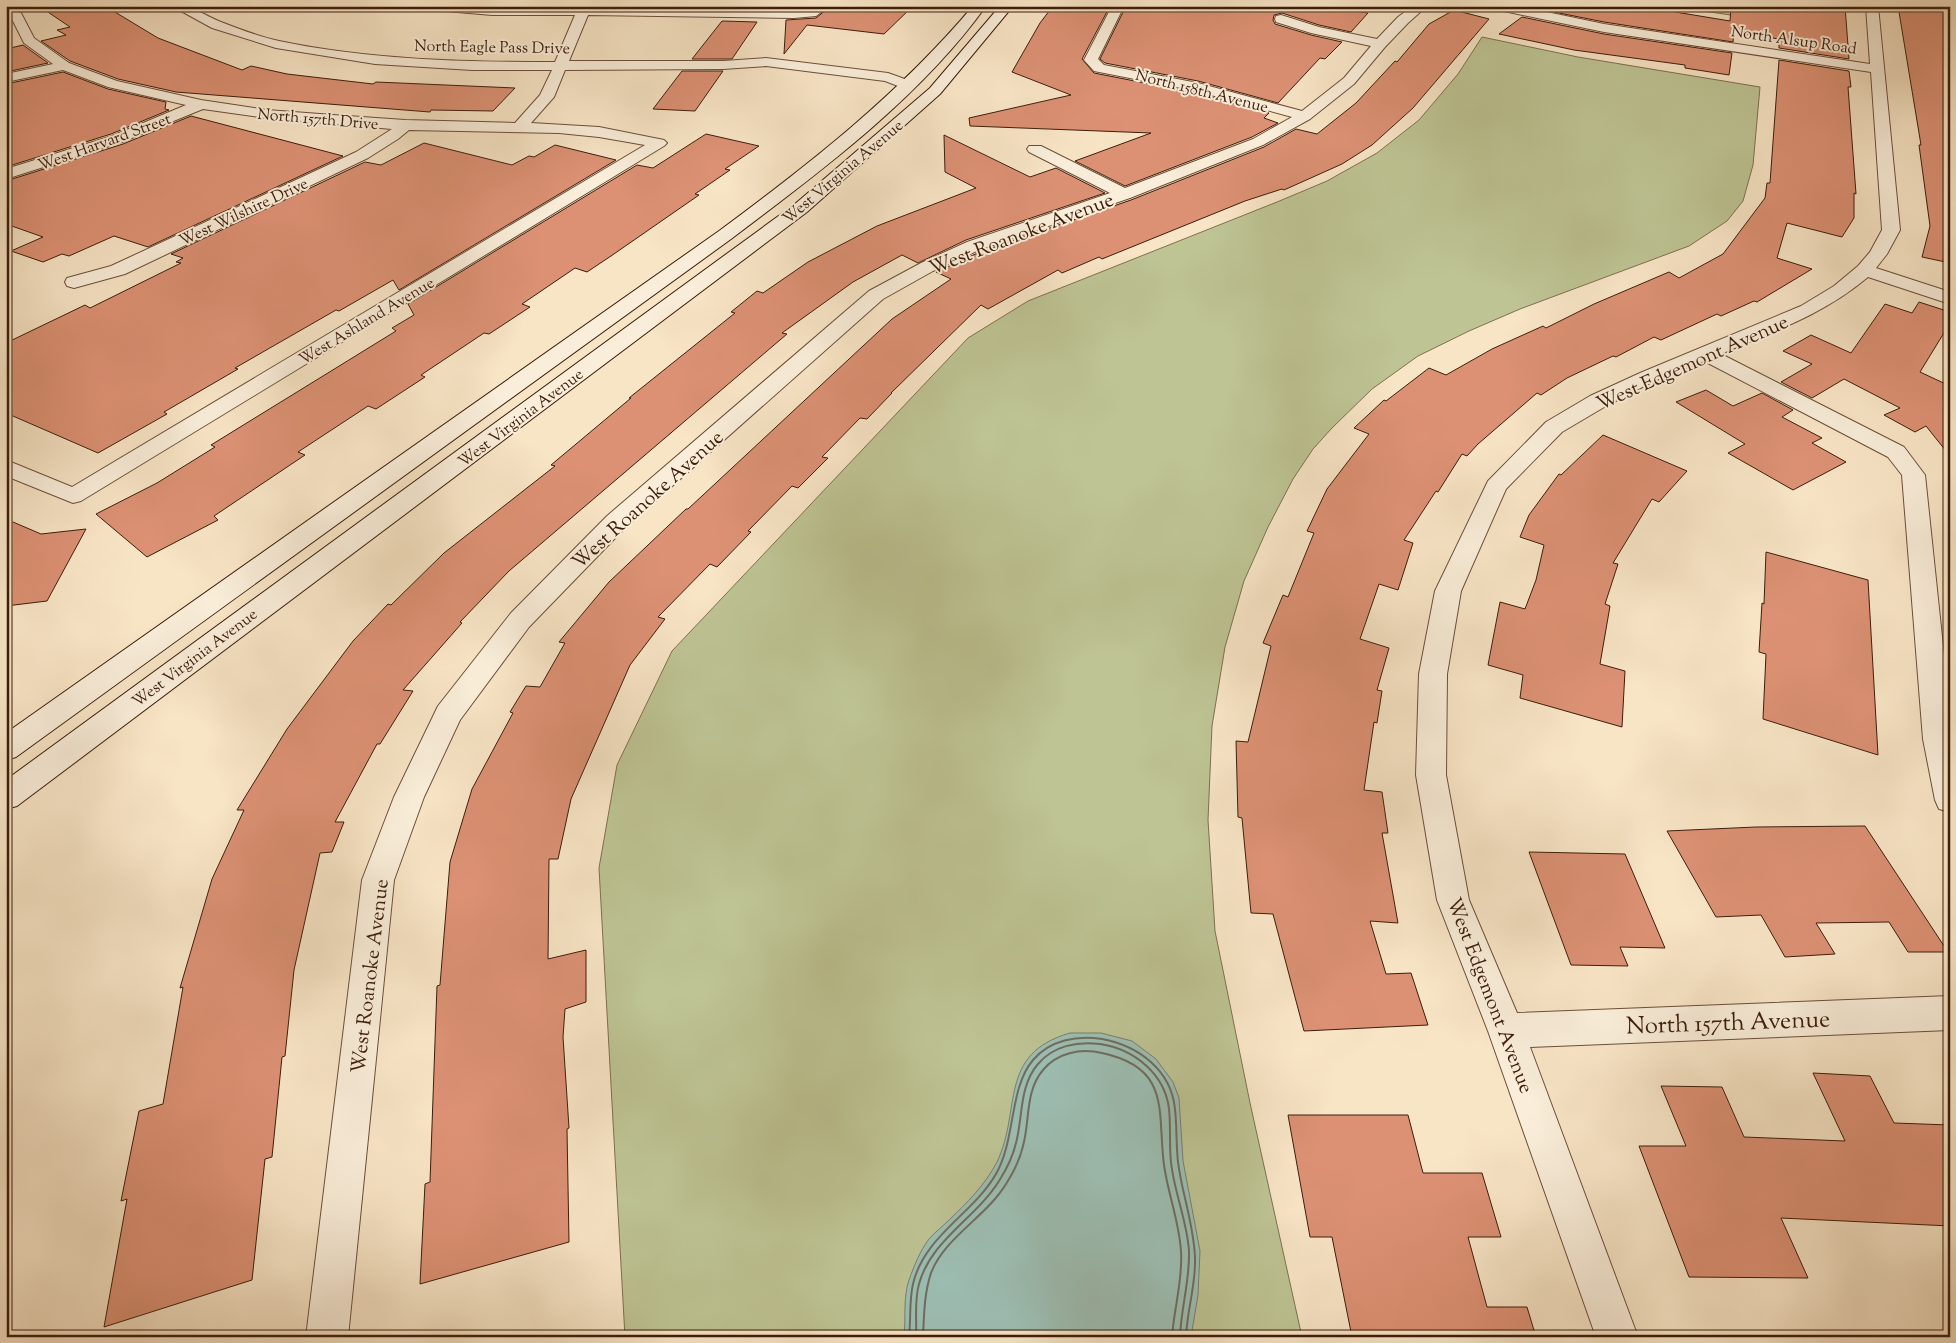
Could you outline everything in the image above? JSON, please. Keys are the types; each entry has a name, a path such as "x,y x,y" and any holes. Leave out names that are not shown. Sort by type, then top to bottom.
{"street":[{"name":"North Eagle Pass Drive","path":"178,6 217,25 276,44 375,60 472,66 723,65 766,62 888,77 908,85"},
{"path":"434,6 492,11 583,12 818,10"},
{"name":"West Virginia Avenue","path":"6,749 725,235 850,138 908,85 954,38 980,6"},
{"name":"West Virginia Avenue","path":"6,797 801,208 935,91 1007,6"},
{"name":"North 158th Avenue","path":"1118,6 1091,60 1099,68 1198,87 1305,116"},
{"name":"West Roanoke Avenue","path":"327,1337 378,880 409,797 448,714 520,620 616,522 876,295 927,267 973,246 1124,194 1258,142 1305,116 1349,81 1403,20 1422,6"},
{"name":"North Alsup Road","path":"1499,6 1604,28 1877,69"},
{"name":"West Edgemont Avenue","path":"1617,1337 1506,1030 1453,900 1431,775 1433,674 1448,591 1496,486 1554,427 1598,401 1647,377 1808,310 1840,290 1865,270 1878,254 1891,230 1872,6"},
{"path":"520,126 546,97 583,12"},
{"name":"North 157th Drive","path":"6,13 17,16 29,40 64,66 113,84 201,104 267,114 405,124 520,126 599,132 659,143"},
{"path":"1281,19 1316,30 1380,44"},
{"name":"North Eagle Pass Drive","path":"723,65 803,78 880,86 908,85"},
{"path":"6,78 64,66"},
{"path":"803,78 816,67"},
{"name":"West Harvard Street","path":"6,174 117,138 201,104"},
{"name":"West Wilshire Drive","path":"74,282 118,270 362,155 393,136 405,124"},
{"name":"West Ashland Avenue","path":"6,467 73,496 659,143"},
{"path":"1035,149 1124,194"},
{"path":"1865,270 1950,298"},
{"path":"1706,354 1896,452 1913,475 1938,738 1950,800"},
{"name":"North 157th Avenue","path":"1506,1030 1950,1013"}],"green space":[{"path":"1669,6 1767,6 1765,20"},
{"path":"1482,37 1578,57 1760,87 1753,165 1743,201 1727,221 1689,246 1520,309 1469,331 1418,356 1372,389 1313,449 1293,479 1268,527 1244,581 1225,647 1212,726 1208,820 1215,931 1250,1103 1302,1337 625,1337 599,868 617,765 672,651 968,338 1028,301 1327,181 1377,153 1419,120 1458,74"}],"water":[{"path":"1070,1033 1101,1033 1132,1041 1156,1059 1173,1082 1179,1098 1183,1161 1200,1251 1198,1295 1191,1337 904,1337 907,1287 923,1248 931,1236 975,1193 997,1162 1009,1123 1021,1069 1031,1055 1047,1042"}],"building":[{"path":"39,6 105,6 158,38 242,70 251,66 287,74 373,84 376,82 515,88 493,111 431,110 430,112 176,92 118,79 70,61 41,41 66,35 57,30 70,27"},
{"path":"831,6 913,6 884,34 807,25 784,54 786,20 816,18"},
{"path":"1053,6 1110,6 1082,59 1094,73 1196,93 1269,113 1264,118 1278,123 1252,137 1125,186 1075,161 1151,133 970,126 969,118 1071,95 1012,72 1040,23"},
{"path":"1126,6 1324,6 1368,13 1351,32 1319,25 1282,13 1274,15 1273,20 1275,24 1342,42 1325,59 1320,58 1278,103 1198,81 1105,63 1100,59"},
{"path":"1536,6 1639,6 1730,21 1731,6 1845,6 1849,59 1779,48 1779,39 1734,32 1733,42 1604,22 1534,8"},
{"path":"1898,6 1950,6 1950,263 1922,257 1930,226 1919,145 1921,145"},
{"path":"1454,10 1489,19 1413,108 1372,145 1342,164 1284,190 1282,189 1245,201 1102,259 1099,257 1062,273 1058,270 988,309 981,305 867,419 860,418 822,457 828,458 798,488 792,486 748,531 751,532 717,567 710,564 658,617 665,619 630,665 571,799 558,859 549,859 548,959 586,950 586,1002 565,1009 563,1037 569,1128 567,1129 569,1242 420,1284 425,1184 430,1182 437,986 440,985 450,862 472,789 513,713 510,712 526,686 540,687 565,643 559,642 609,582 686,509 892,319 951,279 936,272 980,252 1131,200 1264,147 1296,129 1317,134 1356,103 1395,61 1397,62 1429,24"},
{"path":"1522,17 1604,34 1732,53 1729,75 1685,68 1685,65 1574,50 1499,34"},
{"path":"722,21 757,22 732,59 692,59"},
{"path":"23,45 48,63 6,72 6,49"},
{"path":"1779,60 1849,71 1851,87 1848,87 1856,194 1854,193 1854,218 1842,237 1787,223 1777,258 1812,269 1757,302 1754,301 1721,316 1717,314 1661,340 1654,337 1616,357 1613,356 1567,378 1541,395 1537,393 1478,444 1467,456 1462,454 1438,492 1436,491 1404,540 1413,543 1398,590 1379,584 1360,639 1389,648 1377,690 1382,691 1377,723 1374,722 1364,790 1382,792 1388,833 1382,833 1398,923 1370,921 1386,974 1411,973 1428,1025 1304,1031 1273,914 1251,913 1242,818 1238,817 1236,741 1248,742 1271,646 1263,643 1283,595 1288,597 1314,533 1307,531 1327,489 1369,434 1354,428 1384,400 1386,401 1429,368 1446,375 1492,349 1543,326 1546,328 1594,304 1669,272 1679,278 1723,254 1765,198 1767,183 1770,183"},
{"path":"682,71 723,71 695,111 653,109"},
{"path":"63,72 108,89 166,102 165,109 169,110 111,134 6,167 6,84"},
{"path":"191,116 343,156 148,247 114,236 69,256 62,254 43,262 11,251 43,237 6,224 6,181 123,144"},
{"path":"706,134 759,146 725,169 730,170 695,194 699,195 587,272 575,268 522,304 530,307 489,334 484,333 421,375 425,377 376,409 368,406 298,452 305,455 214,516 218,520 147,557 96,514 157,483 215,447 211,445 396,331 392,328 414,315 408,304 637,165 653,168"},
{"path":"944,135 1030,177 1056,168 1105,193 966,240 918,263 902,255 853,282 782,333 787,334 509,571 460,622 462,623 403,690 413,691 380,744 377,744 335,822 344,822 332,852 320,853 294,970 285,1056 282,1057 272,1157 265,1159 252,1280 104,1327 127,1199 121,1201 139,1111 163,1104 183,987 180,988 212,879 244,810 237,810 287,729 353,641 388,604 391,605 444,553 555,466 551,465 631,398 629,398 735,313 731,312 757,291 763,293 808,262 877,226 976,188 945,172"},
{"path":"424,143 512,165 529,156 534,157 555,145 616,160 399,290 393,280 339,311 336,310 235,368 238,369 164,412 167,414 98,453 6,413 6,343 85,305 90,308 181,263 176,262 183,258 171,254 365,162 381,165"},
{"path":"1919,302 1950,312 1950,323 1920,372 1950,386 1950,456 1926,426 1915,432 1884,415 1900,408 1844,379 1812,398 1781,382 1812,364 1783,351 1811,335 1851,353 1885,304 1912,313"},
{"path":"1706,390 1733,406 1762,393 1793,410 1782,417 1822,438 1812,443 1846,462 1793,490 1728,453 1745,444 1676,402"},
{"path":"1603,435 1687,471 1659,502 1652,499 1613,563 1618,564 1605,604 1610,606 1600,664 1625,671 1622,727 1520,698 1523,675 1488,665 1500,602 1525,609 1536,580 1544,545 1520,537 1529,515 1559,474 1561,475"},
{"path":"6,519 41,534 86,529 47,601 6,606"},
{"path":"1766,552 1868,580 1878,755 1763,719 1766,654 1759,652 1762,603 1764,604"},
{"path":"1865,826 1948,952 1908,952 1889,922 1816,923 1835,954 1785,957 1761,915 1716,917 1667,831 1756,827"},
{"path":"1529,852 1625,854 1665,948 1620,947 1628,966 1571,965"},
{"path":"1813,1073 1870,1076 1894,1123 1950,1125 1950,1226 1781,1218 1808,1278 1689,1277 1639,1146 1686,1146 1661,1086 1722,1087 1744,1137 1845,1141"},
{"path":"1288,1115 1408,1115 1423,1173 1482,1173 1501,1237 1468,1237 1487,1307 1527,1307 1536,1337 1352,1337 1332,1237 1310,1237"}]}
